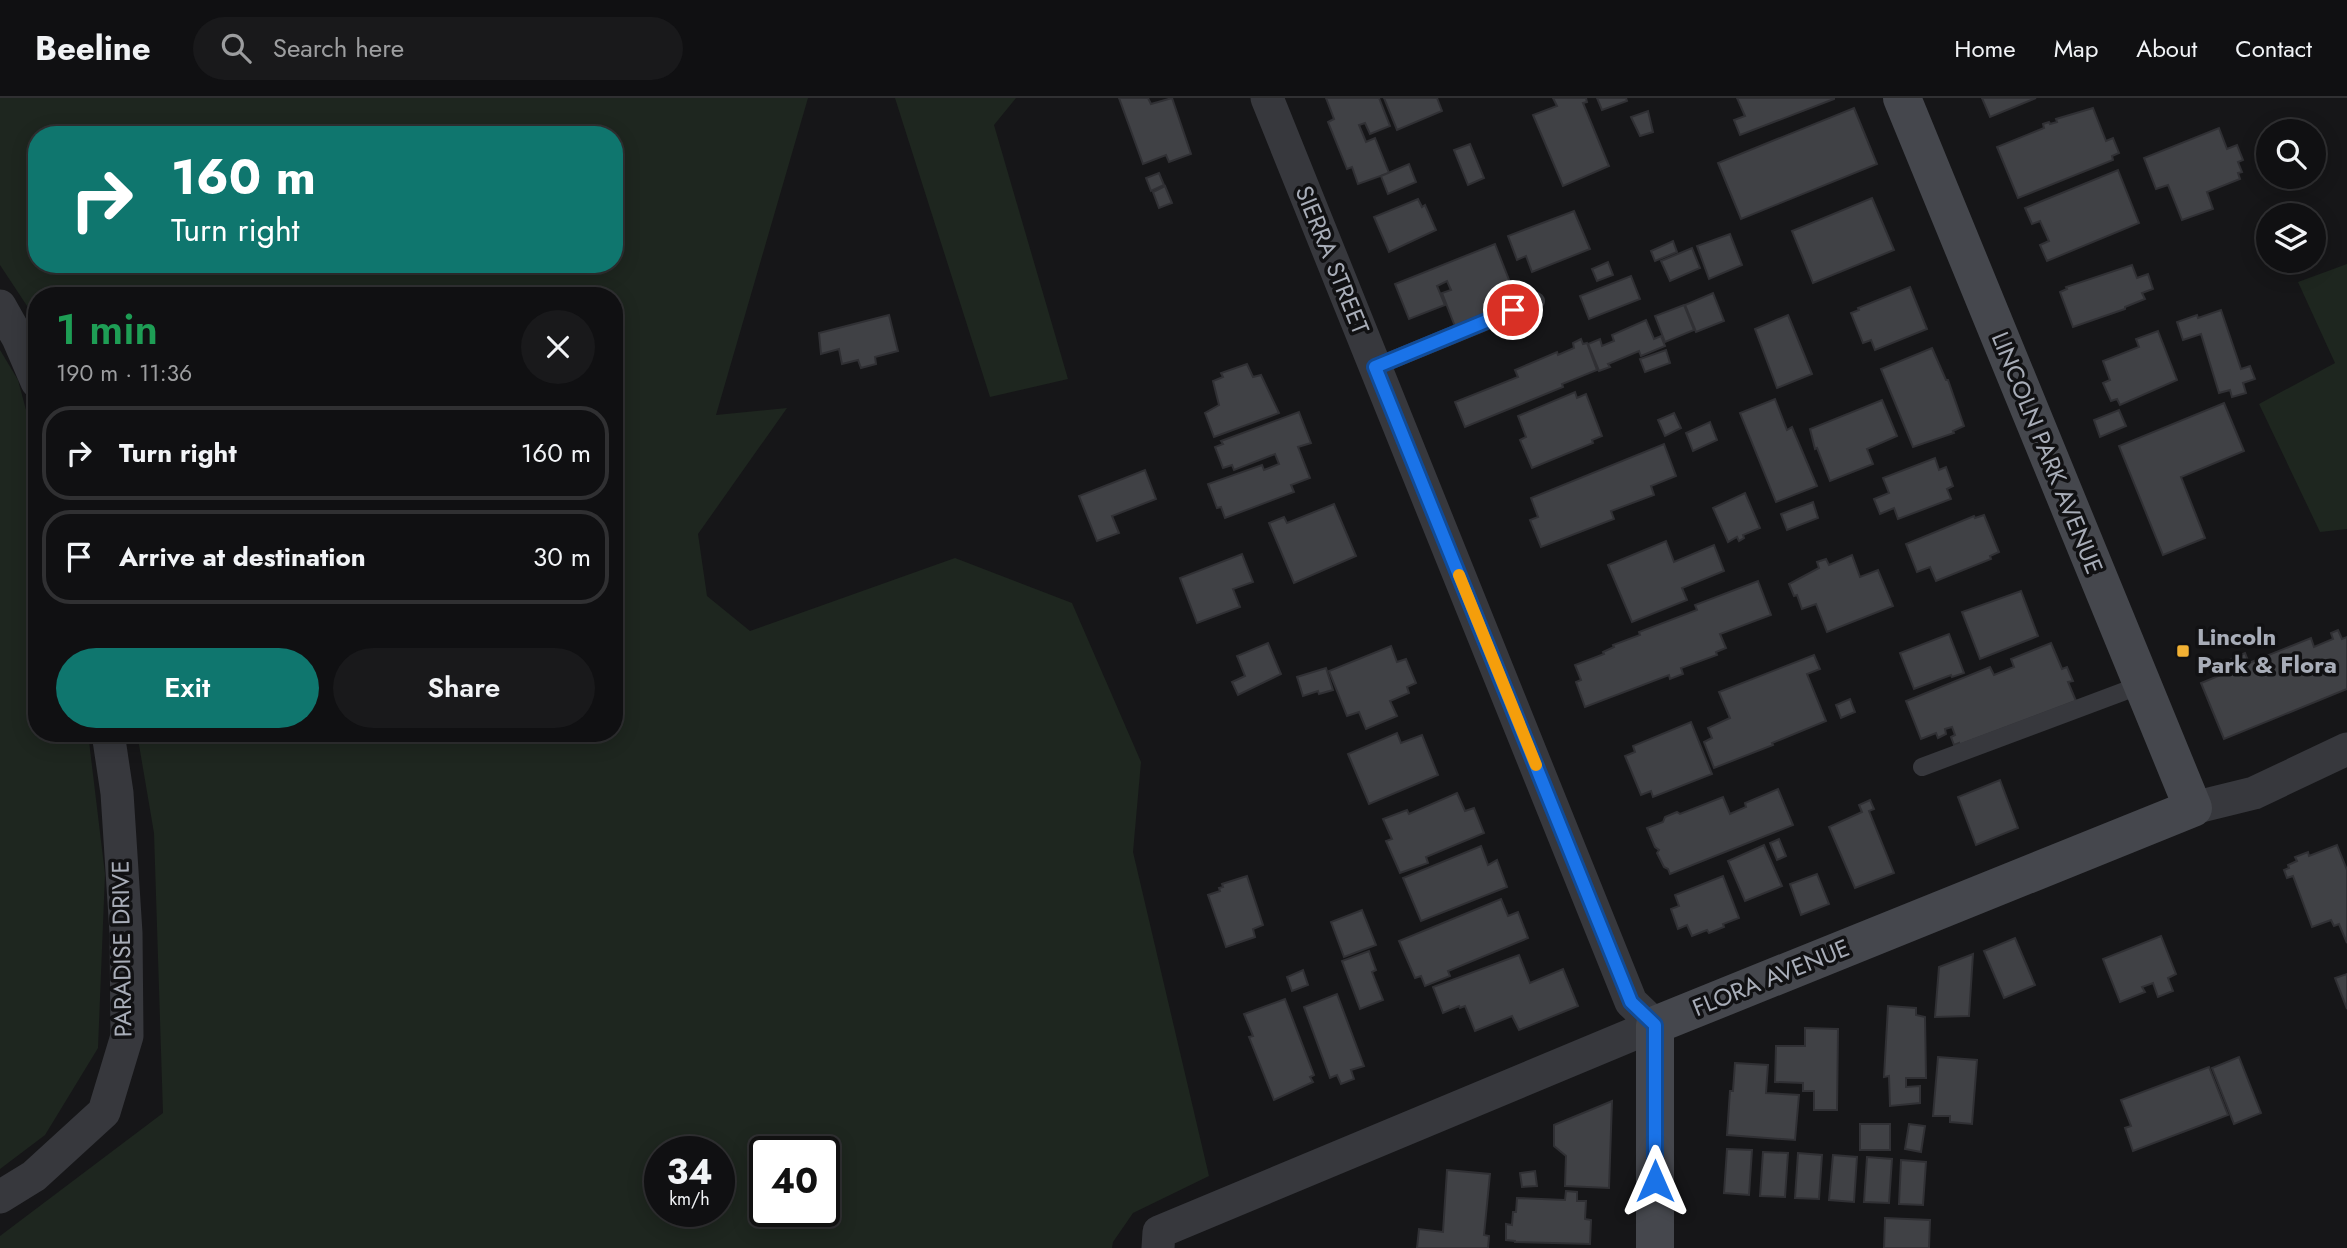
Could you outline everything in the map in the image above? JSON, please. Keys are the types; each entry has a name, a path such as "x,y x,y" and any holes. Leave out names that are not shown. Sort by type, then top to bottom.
{"street":[{"name":"SIERRA STREET","path":"1267,98 1631,1002 1655,1025"},
{"name":"LINCOLN PARK AVENUE","path":"1902,98 2193,808"},
{"path":"0,306 28,361"},
{"name":"PARADISE DRIVE","path":"0,1197 34,1176 104,1112 127,1036 126,933 117,793 109,742"},
{"name":"FLORA AVENUE","path":"1158,1240 1655,1025 2193,808 2254,793 2347,749"},
{"path":"1655,1025 1655,1248"}],"lane":[{"path":"1375,367 1536,300"},
{"path":"1922,767 2141,685"}],"shaded area":[{"path":"0,98 808,98 716,415 787,408 698,534 707,596 750,631 955,558 1072,603 1141,762 1133,852 1209,1176 1133,1213 1113,1242 1112,1248 0,1248 0,1236 163,1113 154,833 139,742 623,742 623,287 28,287 28,307 0,265"},
{"path":"895,98 1016,98 994,125 1068,379 990,397"},
{"path":"2347,264 2347,529 2320,532 2259,404 2335,363 2298,282"},
{"path":"0,350 18,380 28,417 28,742 89,742 105,874 98,1048 45,1135 0,1169"}],"building":[{"path":"1119,98 1148,98 1151,104 1172,98 1191,154 1169,162 1166,155 1143,164"},
{"path":"1326,98 1379,98 1390,126 1370,134 1365,123 1359,125 1366,142 1375,138 1389,173 1358,184 1352,167 1347,169 1328,122 1334,119"},
{"path":"1384,98 1437,98 1442,111 1397,130"},
{"path":"1553,98 1586,98 1587,102 1583,103 1609,166 1563,186 1533,115 1557,106"},
{"path":"1597,98 1626,98 1627,101 1602,110"},
{"path":"1737,98 1834,99 1740,135 1734,120 1745,116"},
{"path":"1982,98 2036,98 1990,117"},
{"path":"1854,108 1877,164 1741,219 1718,163"},
{"path":"2093,108 2106,141 2113,138 2119,153 2112,156 2113,160 2018,198 1997,147 2044,128 2043,124 2057,122 2056,119"},
{"path":"1648,111 1653,132 1640,136 1631,117"},
{"path":"2219,128 2227,149 2237,145 2243,160 2238,162 2242,172 2238,173 2240,179 2207,192 2213,209 2182,220 2168,185 2156,189 2144,158"},
{"path":"1470,144 1484,178 1468,185 1454,150"},
{"path":"1409,164 1416,182 1388,194 1381,176"},
{"path":"2118,170 2139,223 2047,261 2040,245 2049,241 2040,221 2032,224 2025,208"},
{"path":"1159,173 1164,185 1151,191 1146,178"},
{"path":"1165,186 1172,203 1159,208 1153,192"},
{"path":"1872,198 1894,250 1813,283 1792,231"},
{"path":"1418,199 1422,207 1425,205 1436,230 1389,252 1374,217"},
{"path":"1574,211 1590,249 1532,272 1526,256 1517,260 1508,236"},
{"path":"1730,234 1742,265 1709,279 1697,246"},
{"path":"1673,241 1677,252 1655,261 1651,251"},
{"path":"1495,244 1518,303 1456,329 1442,293 1451,290 1447,281 1437,286 1445,305 1409,319 1395,284"},
{"path":"1692,248 1700,268 1670,281 1661,261"},
{"path":"1608,262 1613,275 1597,281 1592,269"},
{"path":"2132,265 2137,278 2148,274 2153,289 2142,293 2145,299 2073,327 2060,292 2067,289 2066,287"},
{"path":"1631,276 1640,299 1589,319 1580,296"},
{"path":"1910,287 1927,329 1875,350 1871,340 1863,343 1851,313"},
{"path":"1713,293 1724,321 1696,332 1685,305"},
{"path":"1684,305 1694,330 1665,342 1655,316"},
{"path":"2221,310 2241,369 2250,366 2255,379 2243,383 2246,393 2232,397 2230,390 2219,393 2201,334 2183,340 2177,322"},
{"path":"889,315 898,351 875,357 876,364 861,368 858,360 842,364 839,349 821,354 819,333"},
{"path":"1788,315 1812,374 1777,388 1755,329"},
{"path":"1646,320 1654,339 1661,336 1665,346 1641,356 1639,351 1608,364 1610,367 1599,371 1588,344 1600,339 1602,346 1614,341 1612,335"},
{"path":"2158,331 2177,380 2120,405 2117,399 2111,401 2103,383 2110,380 2103,361 2139,347 2136,339"},
{"path":"1581,339 1583,344 1587,343 1597,370 1562,384 1563,387 1465,427 1455,402 1518,377 1515,370 1557,352 1558,355 1574,348 1573,343"},
{"path":"1932,348 1948,380 1964,426 1953,431 1954,433 1913,447 1881,369"},
{"path":"1666,350 1670,363 1645,372 1640,359"},
{"path":"1247,364 1253,377 1261,375 1279,413 1214,437 1205,413 1219,405 1213,381 1223,377 1221,373"},
{"path":"1575,392 1577,398 1586,394 1602,436 1592,440 1593,443 1532,468 1520,440 1526,437 1518,416"},
{"path":"1775,399 1787,430 1792,427 1817,486 1776,502 1740,413"},
{"path":"1882,400 1897,436 1867,449 1873,464 1830,481 1817,448 1815,449 1810,429"},
{"path":"2224,403 2244,451 2181,477 2205,538 2163,555 2119,446"},
{"path":"2119,410 2126,426 2100,437 2094,420"},
{"path":"1299,412 1311,443 1298,447 1310,478 1291,485 1294,492 1225,518 1221,507 1217,508 1208,484 1262,465 1264,470 1279,464 1275,454 1234,470 1232,465 1223,468 1215,447 1223,444 1221,441"},
{"path":"1674,413 1681,428 1665,436 1658,420"},
{"path":"1710,422 1717,440 1693,451 1686,433"},
{"path":"1664,444 1676,476 1651,486 1654,495 1611,511 1614,519 1541,547 1530,520 1538,517 1531,498"},
{"path":"1935,458 1939,470 1946,467 1953,486 1947,489 1951,499 1898,519 1894,508 1880,514 1874,499 1889,493 1883,478"},
{"path":"1145,470 1156,499 1112,516 1119,533 1097,541 1079,496"},
{"path":"1745,493 1760,528 1743,535 1744,538 1739,541 1737,537 1728,542 1713,508"},
{"path":"1813,502 1818,518 1787,530 1781,514"},
{"path":"1334,504 1356,556 1294,583 1269,523 1284,517 1287,523"},
{"path":"1984,515 1999,552 1990,556 1991,559 1936,581 1930,567 1917,572 1906,544 1974,516"},
{"path":"1666,541 1674,562 1714,545 1724,571 1682,588 1687,600 1632,622 1608,565"},
{"path":"1242,554 1253,582 1233,589 1240,607 1197,623 1180,578"},
{"path":"1852,555 1860,577 1878,570 1893,606 1827,632 1816,604 1802,609 1789,584 1819,568 1817,562 1826,559 1829,565"},
{"path":"1758,581 1771,615 1720,634 1726,648 1716,652 1717,655 1681,668 1683,674 1670,679 1669,675 1585,707 1576,682 1581,680 1575,665 1604,654 1603,652 1614,647 1613,645 1640,635 1639,632 1697,610 1695,605"},
{"path":"2021,591 2038,636 1980,659 1962,612"},
{"path":"2338,630 2342,639 2347,637 2347,689 2224,739 2201,683 2233,670 2229,660 2245,653 2249,663 2311,638 2314,647 2333,639 2331,633"},
{"path":"1949,634 1964,673 1914,689 1900,653"},
{"path":"1268,643 1281,674 1238,695 1232,682 1245,676 1237,656"},
{"path":"2051,643 2062,669 2067,667 2073,681 2068,682 2076,701 1959,745 1954,745 1952,727 1945,729 1946,734 1938,738 1936,733 1921,739 1906,701 1990,667 1994,675 2014,667 2011,659"},
{"path":"1391,646 1397,662 1406,659 1416,683 1407,687 1409,693 1390,701 1397,716 1366,729 1359,712 1347,716 1329,671"},
{"path":"1814,655 1820,669 1807,674 1826,721 1714,768 1704,742 1712,738 1708,728 1730,718 1719,692"},
{"path":"1326,668 1333,690 1303,696 1297,677"},
{"path":"1850,699 1855,712 1841,718 1836,705"},
{"path":"1691,722 1712,774 1653,797 1651,791 1641,795 1625,756 1635,752 1633,746"},
{"path":"1397,733 1401,743 1422,735 1438,775 1369,804 1348,754"},
{"path":"2000,780 2018,828 1976,845 1958,797"},
{"path":"1778,789 1793,825 1670,874 1664,867 1657,853 1659,850 1647,828 1663,822 1665,817 1677,812 1680,814 1723,797 1730,814 1746,807 1745,803"},
{"path":"1457,793 1465,811 1474,808 1484,833 1426,857 1428,863 1400,873 1386,841 1392,839 1383,819 1407,810 1409,814"},
{"path":"1870,800 1874,809 1869,811 1894,873 1855,888 1829,827 1862,812 1859,805"},
{"path":"1779,839 1786,856 1777,860 1770,843"},
{"path":"1764,845 1782,886 1745,901 1728,861"},
{"path":"2337,845 2347,870 2347,943 2339,924 2334,926 2331,920 2312,927 2293,876 2287,878 2284,870 2297,861 2295,857 2308,852 2309,856"},
{"path":"1481,846 1488,865 1497,860 1507,887 1421,921 1403,878"},
{"path":"1817,874 1829,904 1801,915 1790,884"},
{"path":"1247,876 1263,925 1253,929 1255,937 1226,947 1208,895 1220,891 1222,884"},
{"path":"1723,876 1739,918 1709,933 1707,930 1692,936 1687,925 1678,929 1671,909 1679,906 1675,895"},
{"path":"1501,899 1508,916 1518,912 1528,938 1448,971 1450,976 1425,986 1421,976 1415,978 1399,941"},
{"path":"1362,910 1376,945 1344,957 1331,922"},
{"path":"2161,936 2176,974 2168,978 2173,991 2158,997 2153,983 2142,987 2145,992 2120,1002 2103,959"},
{"path":"2015,938 2035,985 2004,998 1984,951"},
{"path":"1369,951 1376,970 1372,972 1383,1000 1360,1009 1342,961"},
{"path":"1973,954 1969,1016 1935,1017 1939,967"},
{"path":"1519,955 1530,983 1563,969 1578,1006 1519,1030 1512,1016 1475,1031 1465,1006 1443,1013 1433,987"},
{"path":"1303,970 1308,985 1292,991 1287,977"},
{"path":"2347,974 2347,1009 2335,978"},
{"path":"1337,994 1364,1066 1351,1070 1354,1079 1341,1084 1337,1075 1330,1078 1304,1007"},
{"path":"1285,999 1314,1075 1310,1077 1313,1082 1274,1100 1249,1037 1253,1036 1244,1014"},
{"path":"1888,1006 1916,1008 1916,1015 1925,1017 1926,1078 1906,1078 1906,1087 1920,1086 1920,1103 1890,1106 1889,1076 1884,1077"},
{"path":"1805,1028 1838,1029 1837,1110 1814,1110 1814,1091 1803,1091 1803,1083 1775,1082 1776,1046 1805,1046"},
{"path":"1938,1057 1977,1060 1972,1124 1950,1122 1950,1116 1933,1116"},
{"path":"2239,1057 2261,1113 2234,1124 2212,1068"},
{"path":"1735,1063 1768,1065 1766,1093 1799,1095 1795,1140 1727,1135"},
{"path":"2209,1067 2228,1115 2133,1151 2125,1128 2131,1126 2121,1100"},
{"path":"1612,1101 1609,1188 1565,1186 1566,1156 1554,1146 1554,1125"},
{"path":"1860,1124 1890,1124 1890,1150 1860,1150"},
{"path":"1909,1124 1925,1126 1921,1152 1905,1149"},
{"path":"1727,1149 1752,1150 1749,1195 1724,1193"},
{"path":"1763,1152 1788,1153 1785,1197 1760,1196"},
{"path":"1798,1153 1822,1155 1819,1199 1795,1198"},
{"path":"1833,1155 1857,1157 1854,1202 1829,1200"},
{"path":"1867,1157 1892,1159 1889,1203 1864,1202"},
{"path":"1901,1160 1926,1162 1923,1205 1899,1204"},
{"path":"1447,1170 1490,1174 1484,1235 1489,1236 1488,1248 1417,1248 1419,1229 1443,1232"},
{"path":"1535,1171 1537,1186 1522,1187 1520,1173"},
{"path":"1566,1191 1577,1192 1577,1201 1586,1201 1585,1219 1591,1220 1590,1244 1506,1240 1506,1224 1512,1225 1517,1198 1565,1200"},
{"path":"1885,1218 1930,1220 1929,1248 1884,1248"}],"slow traffic":[{"path":"1459,575 1536,765"}],"place":[{"name":"Lincoln Park & Flora","path":"2183,651"}],"route":[{"path":"1513,310 1375,367 1631,1002 1655,1025 1655,1181"}]}
